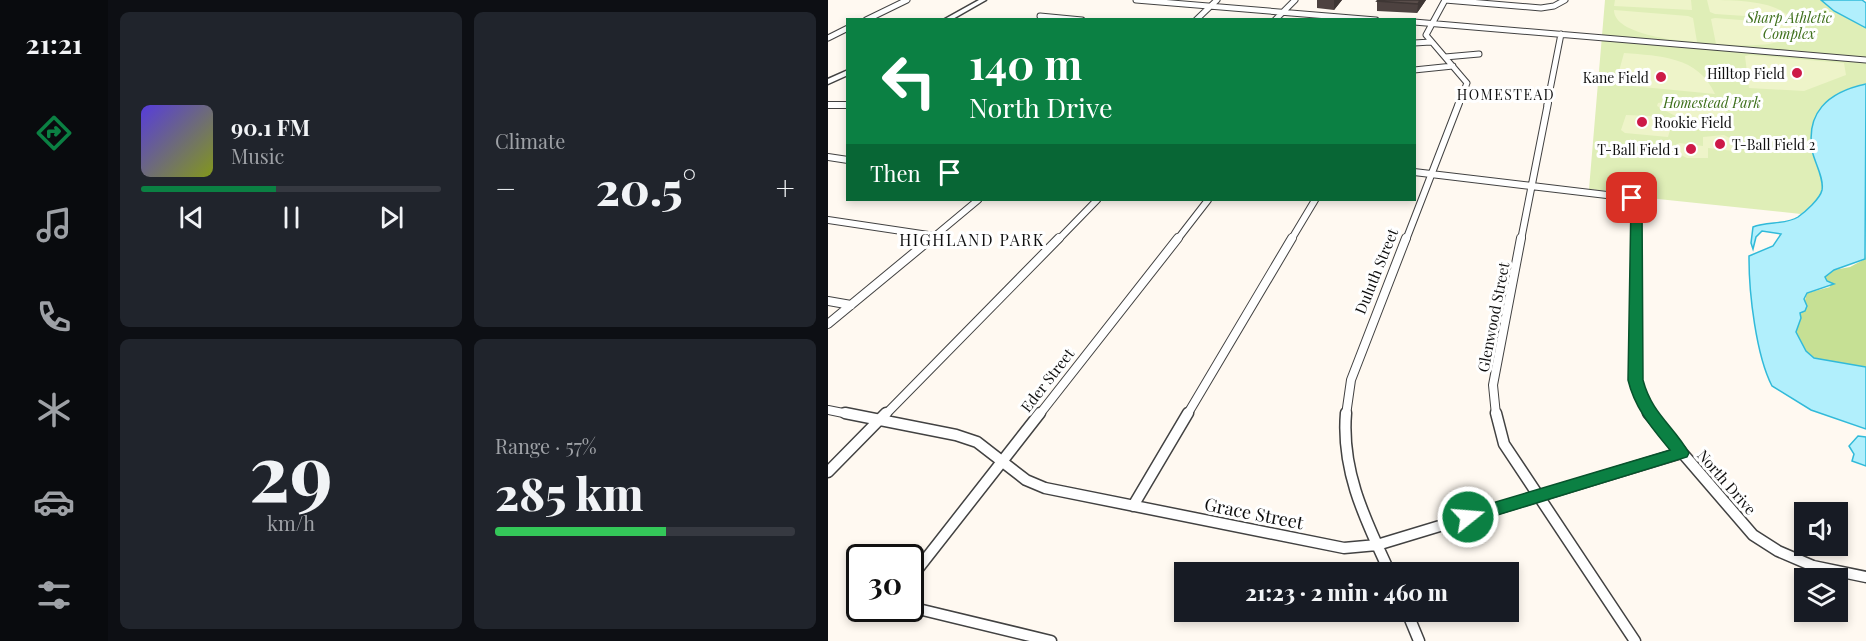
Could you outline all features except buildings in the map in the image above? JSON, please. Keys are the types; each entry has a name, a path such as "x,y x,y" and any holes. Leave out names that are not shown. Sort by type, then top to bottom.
{"street":[{"path":"870,18 907,0"},
{"path":"950,18 983,0"},
{"path":"1138,0 1353,18"},
{"path":"1198,18 1217,0"},
{"path":"1277,18 1295,0"},
{"path":"1416,44 1431,42 1426,35 1445,0 1541,8 1554,6 1565,0"},
{"path":"1040,16 1061,18"},
{"path":"1416,22 1866,60"},
{"path":"828,29 846,30"},
{"path":"828,38 846,30"},
{"name":"Glenwood Street","path":"1561,34 1493,385 1496,414 1504,444 1635,641"},
{"name":"Duluth Street","path":"1385,562 1352,481 1345,447 1346,409 1351,380 1467,83 1431,42"},
{"path":"1445,57 1479,54"},
{"path":"1416,70 1453,66"},
{"path":"828,82 846,73"},
{"path":"828,105 846,107"},
{"path":"828,157 846,160"},
{"path":"1416,172 1533,185"},
{"name":"North Drive","path":"1533,185 1632,198 1636,201 1636,380 1640,398 1650,416 1753,535 1778,551 1813,566 1866,577"},
{"path":"828,324 977,201"},
{"path":"828,472 1096,201"},
{"name":"Eder Street","path":"924,561 1207,201"},
{"path":"1133,506 1314,201"},
{"path":"828,220 935,236"},
{"path":"828,302 851,305"},
{"name":"Grace Street","path":"828,410 967,438 977,442 1026,480 1045,488 1344,548 1377,545 1681,453"},
{"path":"924,611 1051,641"},
{"path":"1411,622 1419,641"}],"green space":[{"name":"Homestead Park","path":"1605,0 1821,0 1834,11 1866,28 1866,84 1840,93 1829,100 1821,108 1812,130 1814,157 1822,185 1821,193 1813,203 1801,214 1639,197 1628,193 1589,189"},
{"path":"1615,0 1691,0 1692,10 1614,6"},
{"path":"1707,0 1754,2 1776,8 1791,19 1715,14 1710,12"},
{"path":"1614,10 1688,16 1693,18 1697,42 1663,38 1636,31 1617,19"},
{"name":"Sharp Athletic Complex","path":"1711,19 1795,24 1796,31 1790,37 1771,44 1716,44"},
{"name":"Kane Field","path":"1624,53 1677,60 1699,72 1708,81 1715,94 1622,85 1616,82"},
{"name":"Hilltop Field","path":"1745,56 1844,63 1846,75 1804,91 1749,88"},
{"path":"1706,95 1722,103 1728,115 1723,123 1705,127 1684,120 1657,106 1658,103"},
{"name":"Rookie Field","path":"1626,115 1650,116 1671,127 1668,137 1625,133 1621,130"},
{"path":"1724,135 1739,143 1734,151 1708,148 1708,158 1687,158 1673,151 1679,143 1703,146 1703,137"},
{"path":"1866,253 1866,367 1814,358 1806,351 1796,332 1807,293 1830,287 1825,276 1834,270 1850,267 1865,259"}],"water":[{"path":"1821,0 1862,0 1866,3 1866,28 1834,11"},
{"path":"1866,84 1865,259 1834,270 1825,277 1827,281 1834,284 1807,293 1804,299 1807,306 1805,311 1800,313 1801,318 1796,332 1806,351 1814,358 1866,367 1866,429 1811,410 1772,386 1766,373 1758,341 1750,289 1749,256 1773,246 1781,234 1762,231 1756,237 1753,249 1751,243 1753,227 1798,217 1818,197 1822,190 1822,181 1811,140 1816,116 1830,99"},
{"path":"1858,436 1866,437 1866,466 1852,461 1854,454 1849,446"}],"place":[{"name":"Hilltop Field","path":"1797,73"},
{"name":"Kane Field","path":"1661,77"},
{"name":"Rookie Field","path":"1642,122"},
{"name":"T-Ball Field 2","path":"1720,144"},
{"name":"T-Ball Field 1","path":"1691,149"}],"district":[{"name":"HOMESTEAD","path":"1506,94"},
{"name":"HIGHLAND PARK","path":"972,239"}],"route":[{"path":"1468,517 1681,453 1650,416 1640,398 1636,380 1636,201 1632,198"}]}
